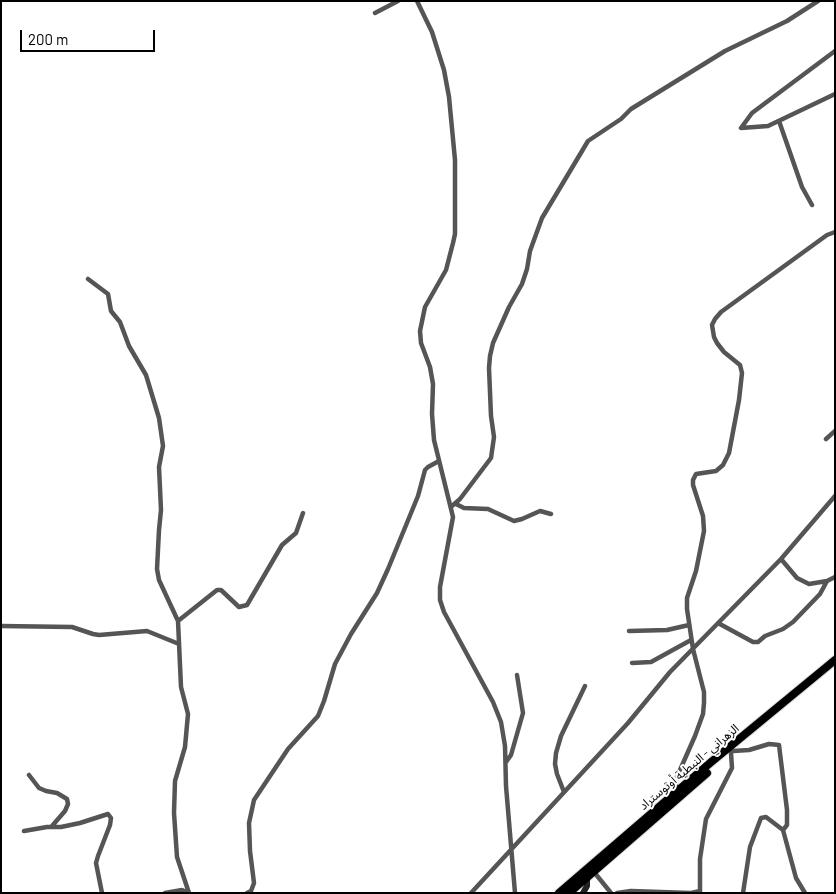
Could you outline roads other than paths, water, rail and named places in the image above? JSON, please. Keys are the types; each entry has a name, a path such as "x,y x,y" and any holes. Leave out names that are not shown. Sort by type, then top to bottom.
{"highway":[{"name":"الزهراني - النبطية أوتوستراد","path":"728,753 835,660"},
{"name":"الزهراني - النبطية أوتوستراد","path":"559,893 678,791 835,666"},
{"name":"الزهراني - النبطية أوتوستراد","path":"569,893 587,879 712,765"}],"main road":[{"path":"583,893 587,886 587,879"}],"street":[{"path":"375,13 398,1"},
{"path":"417,1 432,32 444,70 449,97 455,160 454,243 446,270 425,307 420,331 421,342 430,366 433,384 433,431 439,461 454,505 453,524 440,587 440,600 444,612 481,678 498,713 504,735 515,893"},
{"path":"454,505 491,458 494,437 489,368 493,343 509,307 522,284 530,251 542,218 588,141 621,119 631,109 725,51 787,21 818,1"},
{"path":"835,51 752,113 742,128 768,126 779,122 835,94"},
{"path":"779,122 802,187 812,205"},
{"path":"678,791 676,780 703,714 704,703 704,692 691,640 687,598 696,571 704,531 703,516 693,480 696,474 716,472 723,464 728,452 739,400 742,373 740,365 724,352 717,343 712,325 715,318 721,312 827,235 835,232"},
{"path":"88,279 108,294 111,311 120,322 129,346 148,380 159,418 163,446 159,467 161,510 159,580 178,621 181,687 188,714 185,747 175,781 174,813 177,857 188,893"},
{"path":"826,439 835,431"},
{"path":"251,892 254,883 249,823 254,800 288,749 318,716 335,664 351,634 377,593 388,569 418,496 425,470 439,461"},
{"path":"471,893 633,716 670,672 738,605 781,559 835,496"},
{"path":"454,505 464,508 488,509 514,521 540,511 551,514"},
{"path":"178,621 217,590 220,590 239,607 247,605 282,545 296,533 303,514"},
{"path":"781,559 797,578 808,584 826,581 835,577"},
{"path":"718,623 751,641 758,642 765,636 783,629 793,622 820,594 826,581"},
{"path":"630,632 667,630 689,625"},
{"path":"1,626 72,627 99,635 147,631 179,644"},
{"path":"632,664 651,662 691,640"},
{"path":"506,762 511,755 523,713 518,674"},
{"path":"564,792 555,764 556,752 561,736 585,686"},
{"path":"617,893 631,891 700,892 700,859 706,819 732,768 728,753 749,750 769,744 779,745 788,810 787,825 783,830"},
{"path":"29,775 39,788 57,793 67,799 68,804 65,810 52,826"},
{"path":"24,831 52,826 61,827 80,823 105,814 110,816 110,826 96,863 102,893"},
{"path":"743,893 750,847 761,818 765,817 772,820 783,830 796,878 805,893"},
{"path":"594,872 611,893"},
{"path":"165,893 182,890 188,893"}]}
